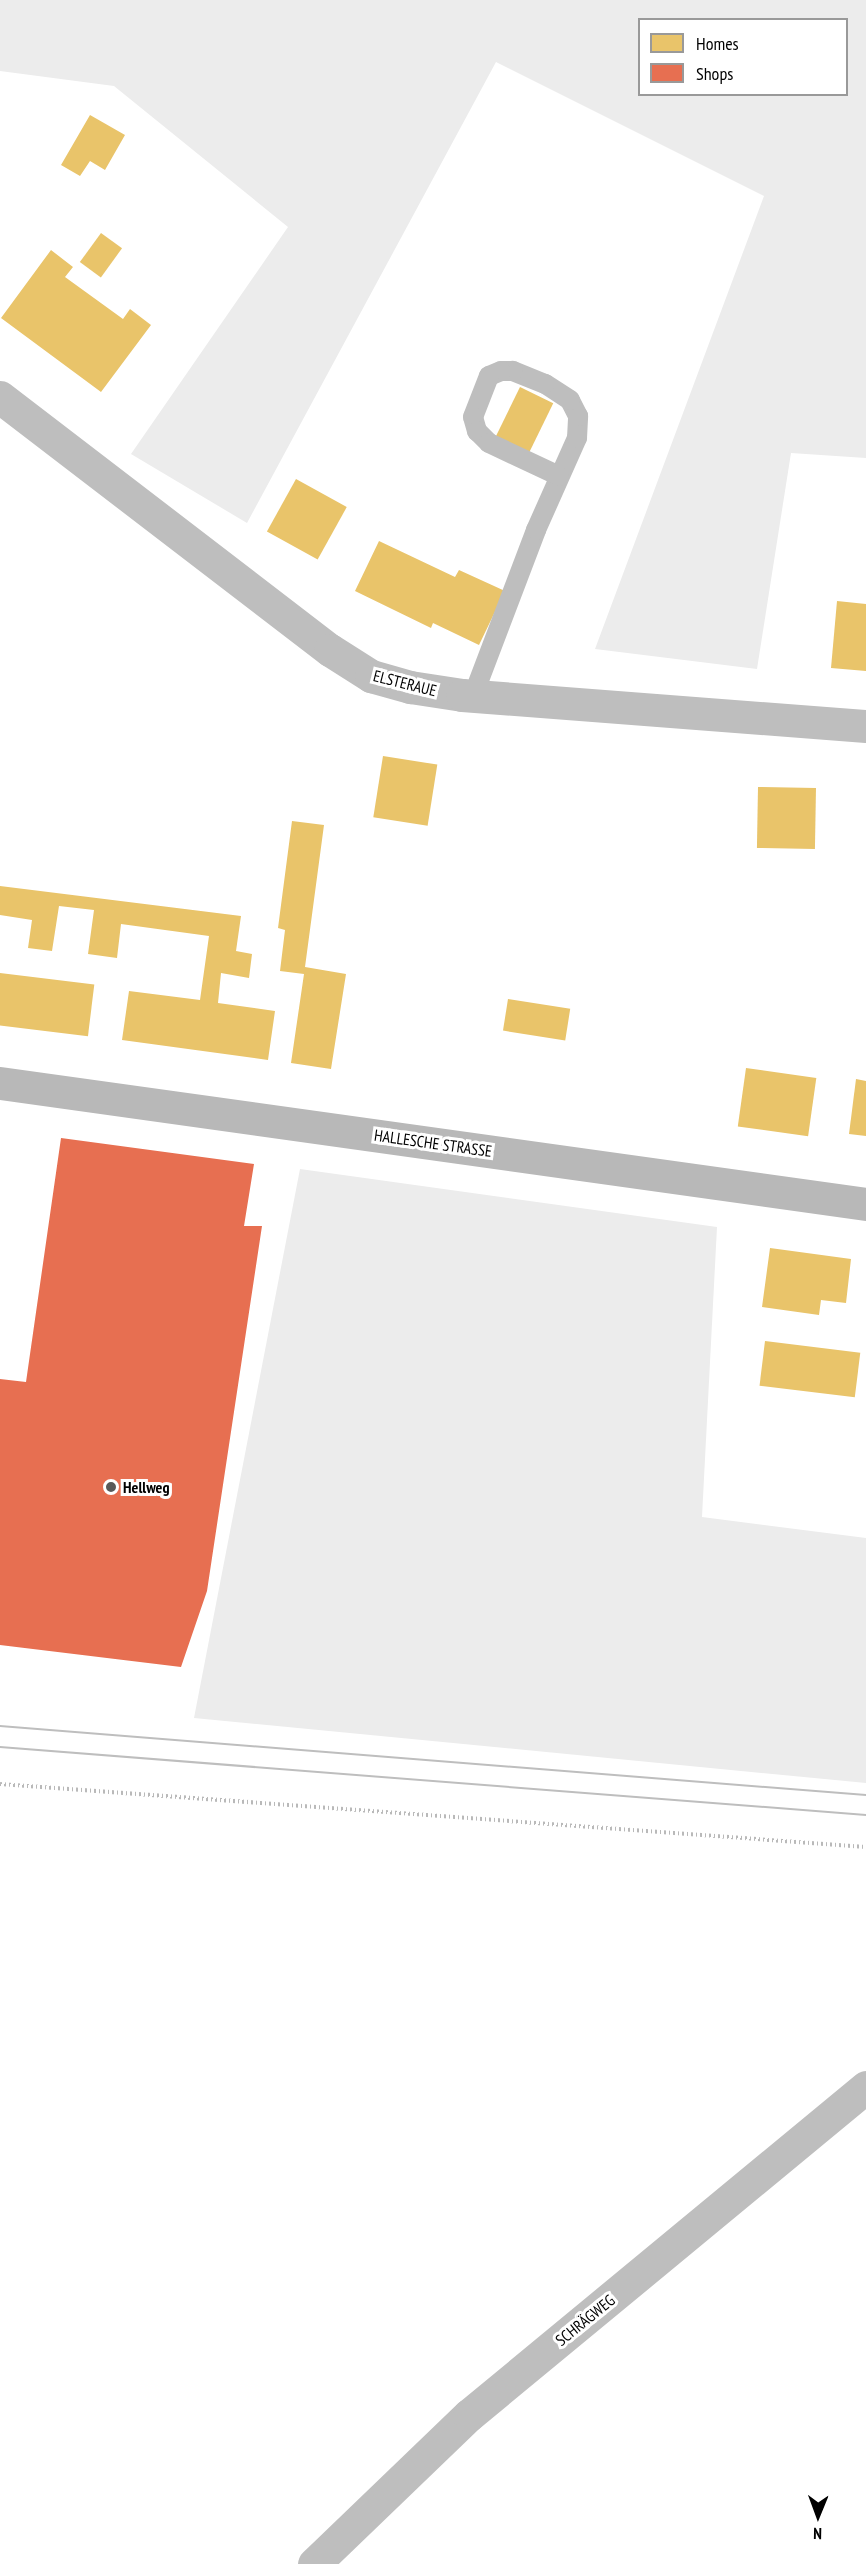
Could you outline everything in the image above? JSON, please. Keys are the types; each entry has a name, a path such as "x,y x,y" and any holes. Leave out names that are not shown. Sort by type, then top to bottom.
{"street":[{"name":"ELSTERAUE","path":"0,397 330,650 371,676 410,687 473,696 866,726"},
{"name":"HALLESCHE STRASSE","path":"0,1083 866,1204"},
{"name":"SCHRÄGWEG","path":"314,2564 469,2415 866,2087"}],"lane":[{"path":"473,696 559,476 577,438 578,416 570,400 545,384 513,371 501,370 489,376 473,417 477,431 489,443 559,476"}],"path":[{"path":"0,1784 866,1847"}],"shaded area":[{"path":"0,0 866,0 866,458 791,453 757,669 595,649 764,196 496,62 247,523 131,454 288,227 114,86 0,71"},
{"path":"300,1169 717,1227 702,1517 866,1538 866,1783 194,1718"}],"building: Homes":[{"path":"90,115 125,135 105,170 90,161 80,176 61,165"},
{"path":"101,233 122,248 101,277 80,262"},
{"path":"51,250 73,267 65,277 123,319 130,309 151,325 101,392 1,318"},
{"path":"520,387 553,403 529,454 495,437"},
{"path":"296,479 347,507 318,560 267,531"},
{"path":"379,541 455,577 459,570 505,591 479,645 433,623 431,628 355,591"},
{"path":"837,601 866,604 866,671 831,668"},
{"path":"383,756 437,765 428,826 373,817"},
{"path":"758,787 816,788 815,849 757,848"},
{"path":"292,821 324,825 305,967 346,974 331,1069 291,1063 304,974 280,971 285,930 278,928"},
{"path":"0,886 241,916 236,951 252,954 249,978 221,973 218,1003 275,1011 268,1060 122,1040 129,991 200,1000 209,936 121,924 117,958 88,954 94,910 59,906 52,951 28,948 32,920 0,915"},
{"path":"0,973 94,985 88,1036 0,1025"},
{"path":"508,999 570,1009 565,1040 503,1031"},
{"path":"746,1068 816,1078 808,1136 738,1126"},
{"path":"856,1079 866,1081 866,1136 849,1134"},
{"path":"770,1248 851,1259 846,1303 821,1300 819,1315 762,1307"},
{"path":"765,1341 860,1353 855,1397 760,1386"}],"building: Shops":[{"name":"Hellweg","path":"61,1138 254,1164 244,1226 262,1226 207,1591 181,1667 0,1645 0,1379 26,1382"}],"tram line":[{"path":"0,1726 866,1795"},
{"path":"0,1747 866,1815"}],"place":[{"name":"Hellweg","path":"111,1487"}]}
